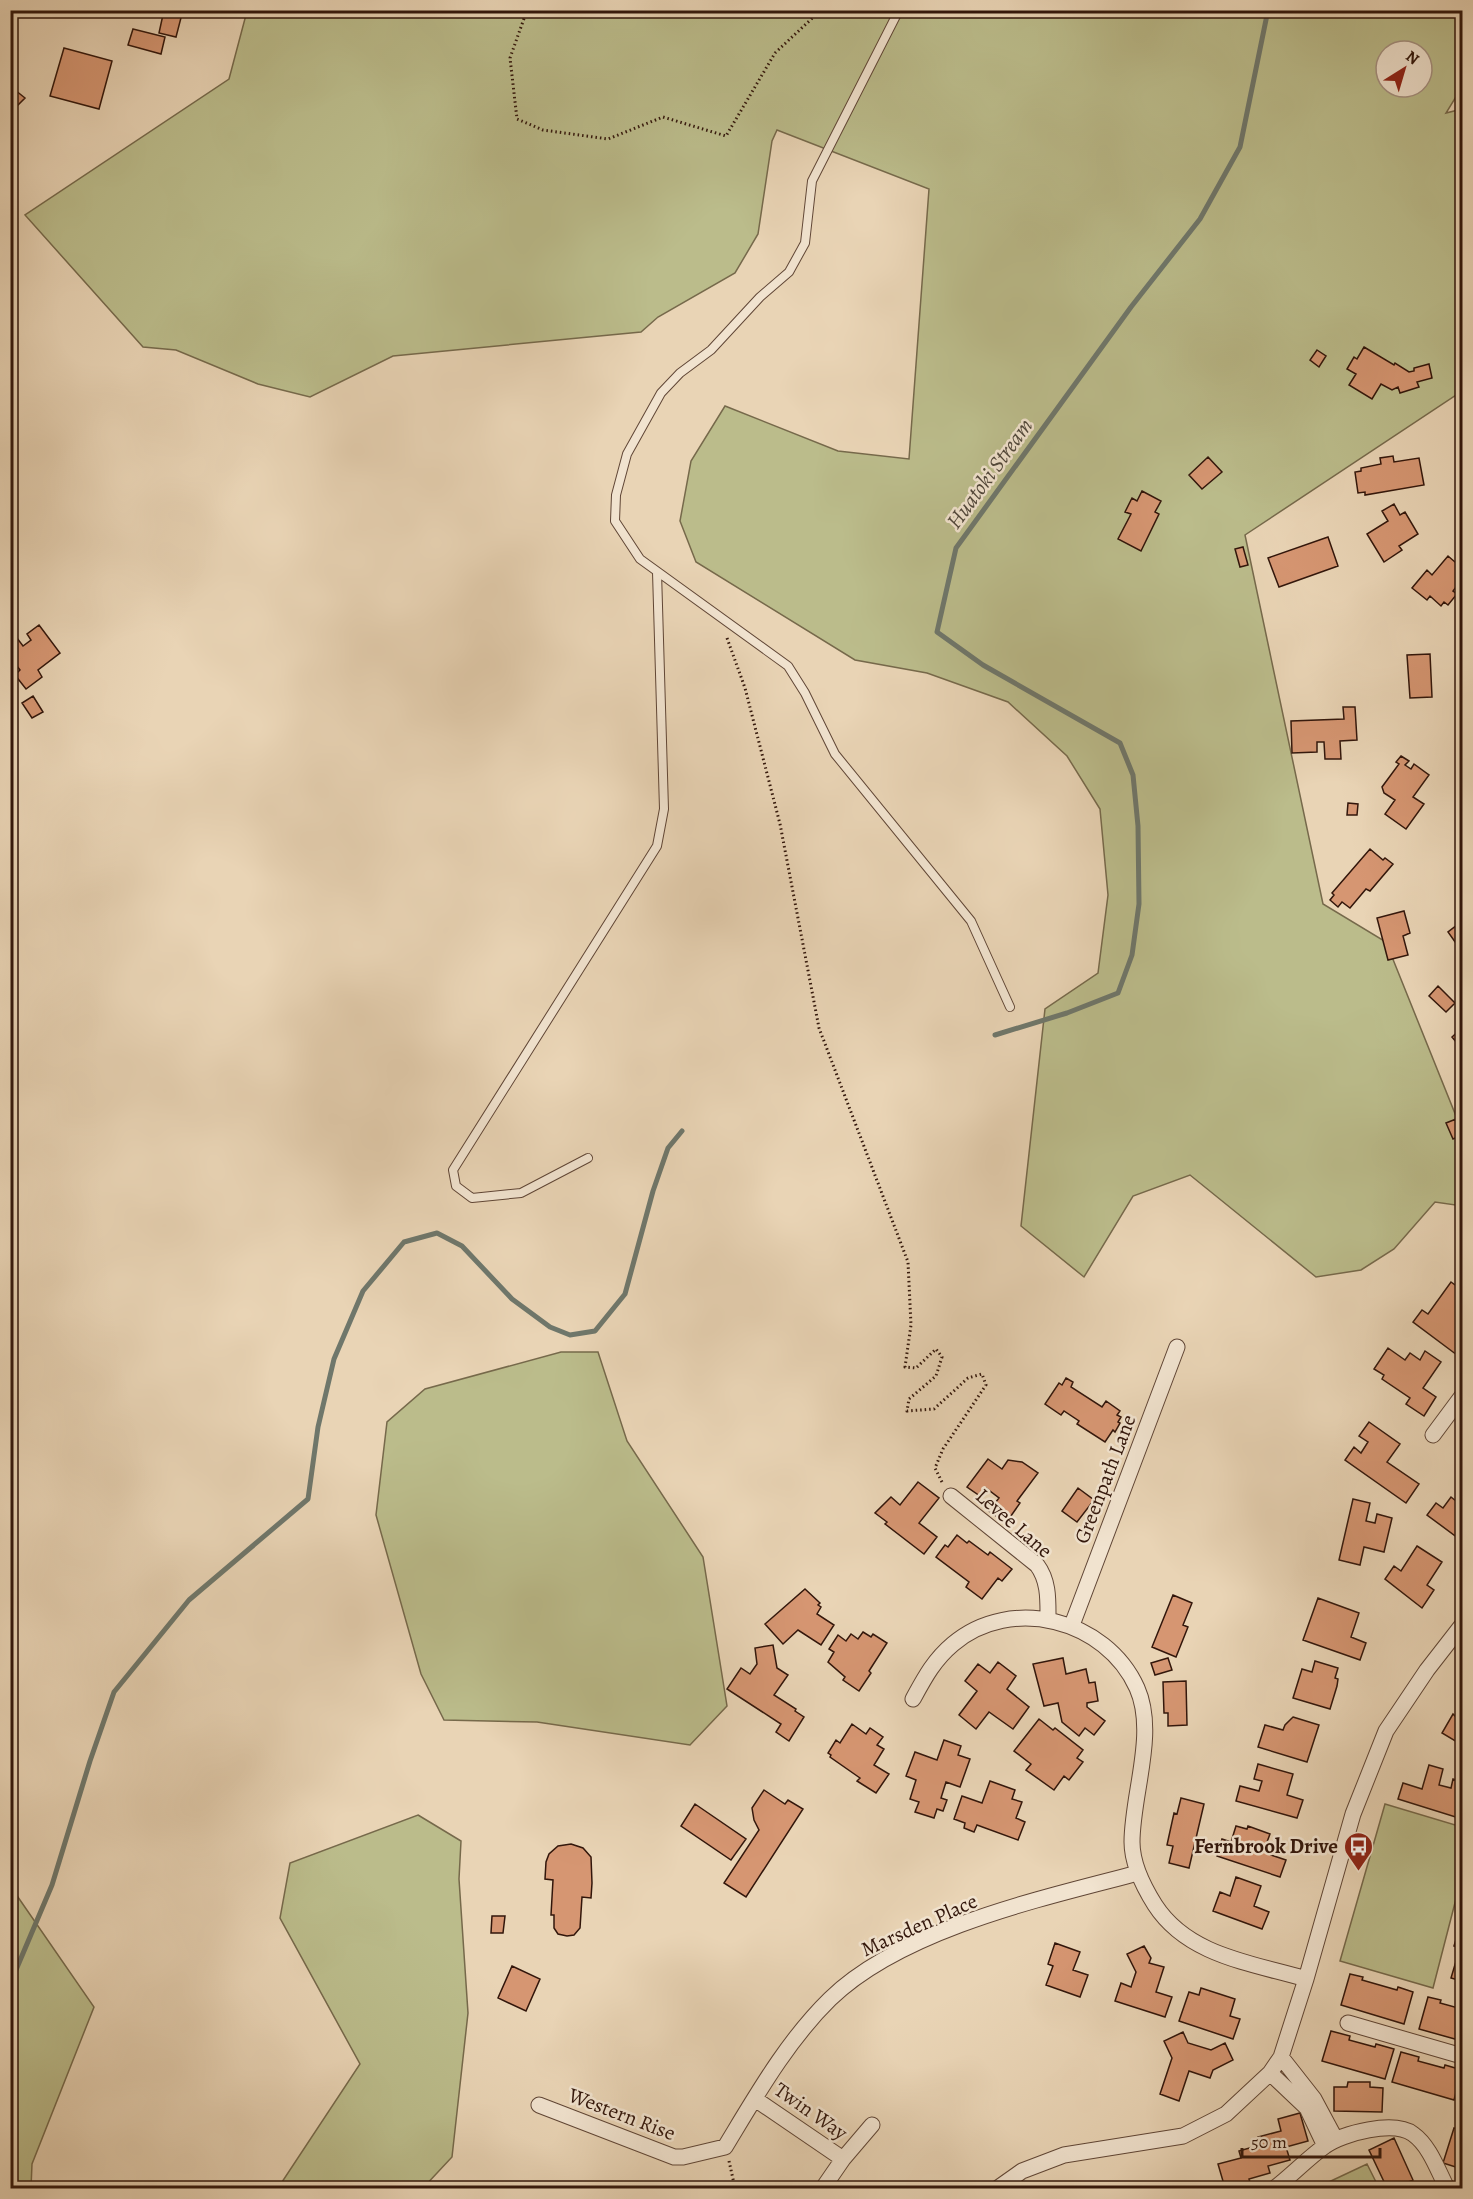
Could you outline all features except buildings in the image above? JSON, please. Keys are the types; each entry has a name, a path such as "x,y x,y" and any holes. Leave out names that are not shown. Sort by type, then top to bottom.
{"street":[{"name":"Greenpath Lane","path":"1072,1625 1177,1347"},
{"path":"1433,1435 1462,1396"},
{"name":"Levee Lane","path":"951,1496 1037,1565 1046,1581 1048,1620"},
{"path":"913,1699 931,1666 954,1643 998,1620 1024,1617 1048,1620 1072,1625 1089,1635 1125,1669 1137,1689 1144,1729 1132,1843 1138,1873 1156,1907 1190,1941 1210,1952 1306,1979"},
{"path":"998,2188 1022,2171 1064,2155 1183,2136 1226,2114 1270,2073 1281,2057 1306,1979 1353,1814 1386,1731 1427,1670 1462,1625"},
{"name":"Marsden Place","path":"725,2147 755,2099 814,2016 849,1982 872,1966 943,1932 1006,1910 1138,1873"},
{"path":"1347,2023 1462,2056"},
{"path":"1281,2057 1314,2099 1331,2143"},
{"path":"1270,2073 1307,2108 1331,2143"},
{"name":"Twin Way","path":"755,2099 843,2159"},
{"name":"Western Rise","path":"539,2105 674,2157 725,2147"},
{"name":"Twin Way","path":"823,2188 843,2159 872,2125"},
{"path":"1275,2188 1331,2143 1378,2127 1399,2128 1412,2133 1425,2147 1447,2188"}],"lane":[{"path":"899,10 812,181 805,243 789,272 759,297 711,350 680,373 661,393 627,454 616,495 615,521 640,559 788,666 805,693 836,754 971,921 1010,1007"},
{"path":"588,1158 521,1193 472,1198 456,1186 453,1170 657,846 664,809 657,572"}],"path":[{"path":"527,10 510,58 517,119 543,130 608,139 663,117 726,136 775,53 821,10"},
{"path":"720,617 745,688 780,824 819,1028 908,1262 911,1325 905,1367 916,1368 936,1348 942,1357 936,1376 909,1399 907,1411 934,1409 968,1378 982,1374 986,1385 943,1449 935,1468 951,1496"},
{"path":"725,2147 735,2188"}],"green space":[{"path":"247,11 1462,11 1462,87 1446,113 1462,109 1462,391 1245,535 1323,904 1386,942 1462,1131 1462,1206 1435,1202 1394,1249 1361,1270 1316,1277 1190,1175 1133,1196 1084,1277 1021,1226 1045,1009 1098,973 1108,895 1100,809 1067,756 1008,702 927,673 855,660 696,562 680,521 691,461 725,406 838,451 909,459 929,189 777,130 772,141 758,234 735,273 658,317 641,332 393,356 310,397 258,384 176,350 143,347 25,215 229,79"},
{"path":"561,1352 598,1352 627,1441 703,1557 727,1706 690,1745 537,1722 444,1720 421,1674 376,1515 387,1422 425,1389"},
{"path":"1385,1804 1462,1827 1462,1860 1457,1895 1433,1988 1340,1961"},
{"path":"418,1815 461,1841 459,1879 468,2013 452,2157 423,2188 278,2188 360,2064 280,1918 290,1863"},
{"path":"11,1887 94,2007 32,2164 31,2188 11,2188"},
{"path":"1367,2164 1379,2188 1316,2188"}],"waterway":[{"name":"Huatoki Stream","path":"995,1035 1067,1013 1118,993 1132,955 1139,904 1138,826 1133,775 1120,743 983,665 937,632 956,548 1131,307 1200,219 1240,147 1268,10"},
{"path":"10,1984 52,1885 114,1692 189,1600 308,1499 318,1427 334,1359 363,1291 404,1242 437,1233 462,1246 512,1299 550,1327 570,1335 595,1331 625,1294 653,1191 668,1148 682,1131"}],"place":[{"name":"Fernbrook Drive","path":"1359,1872"}]}
